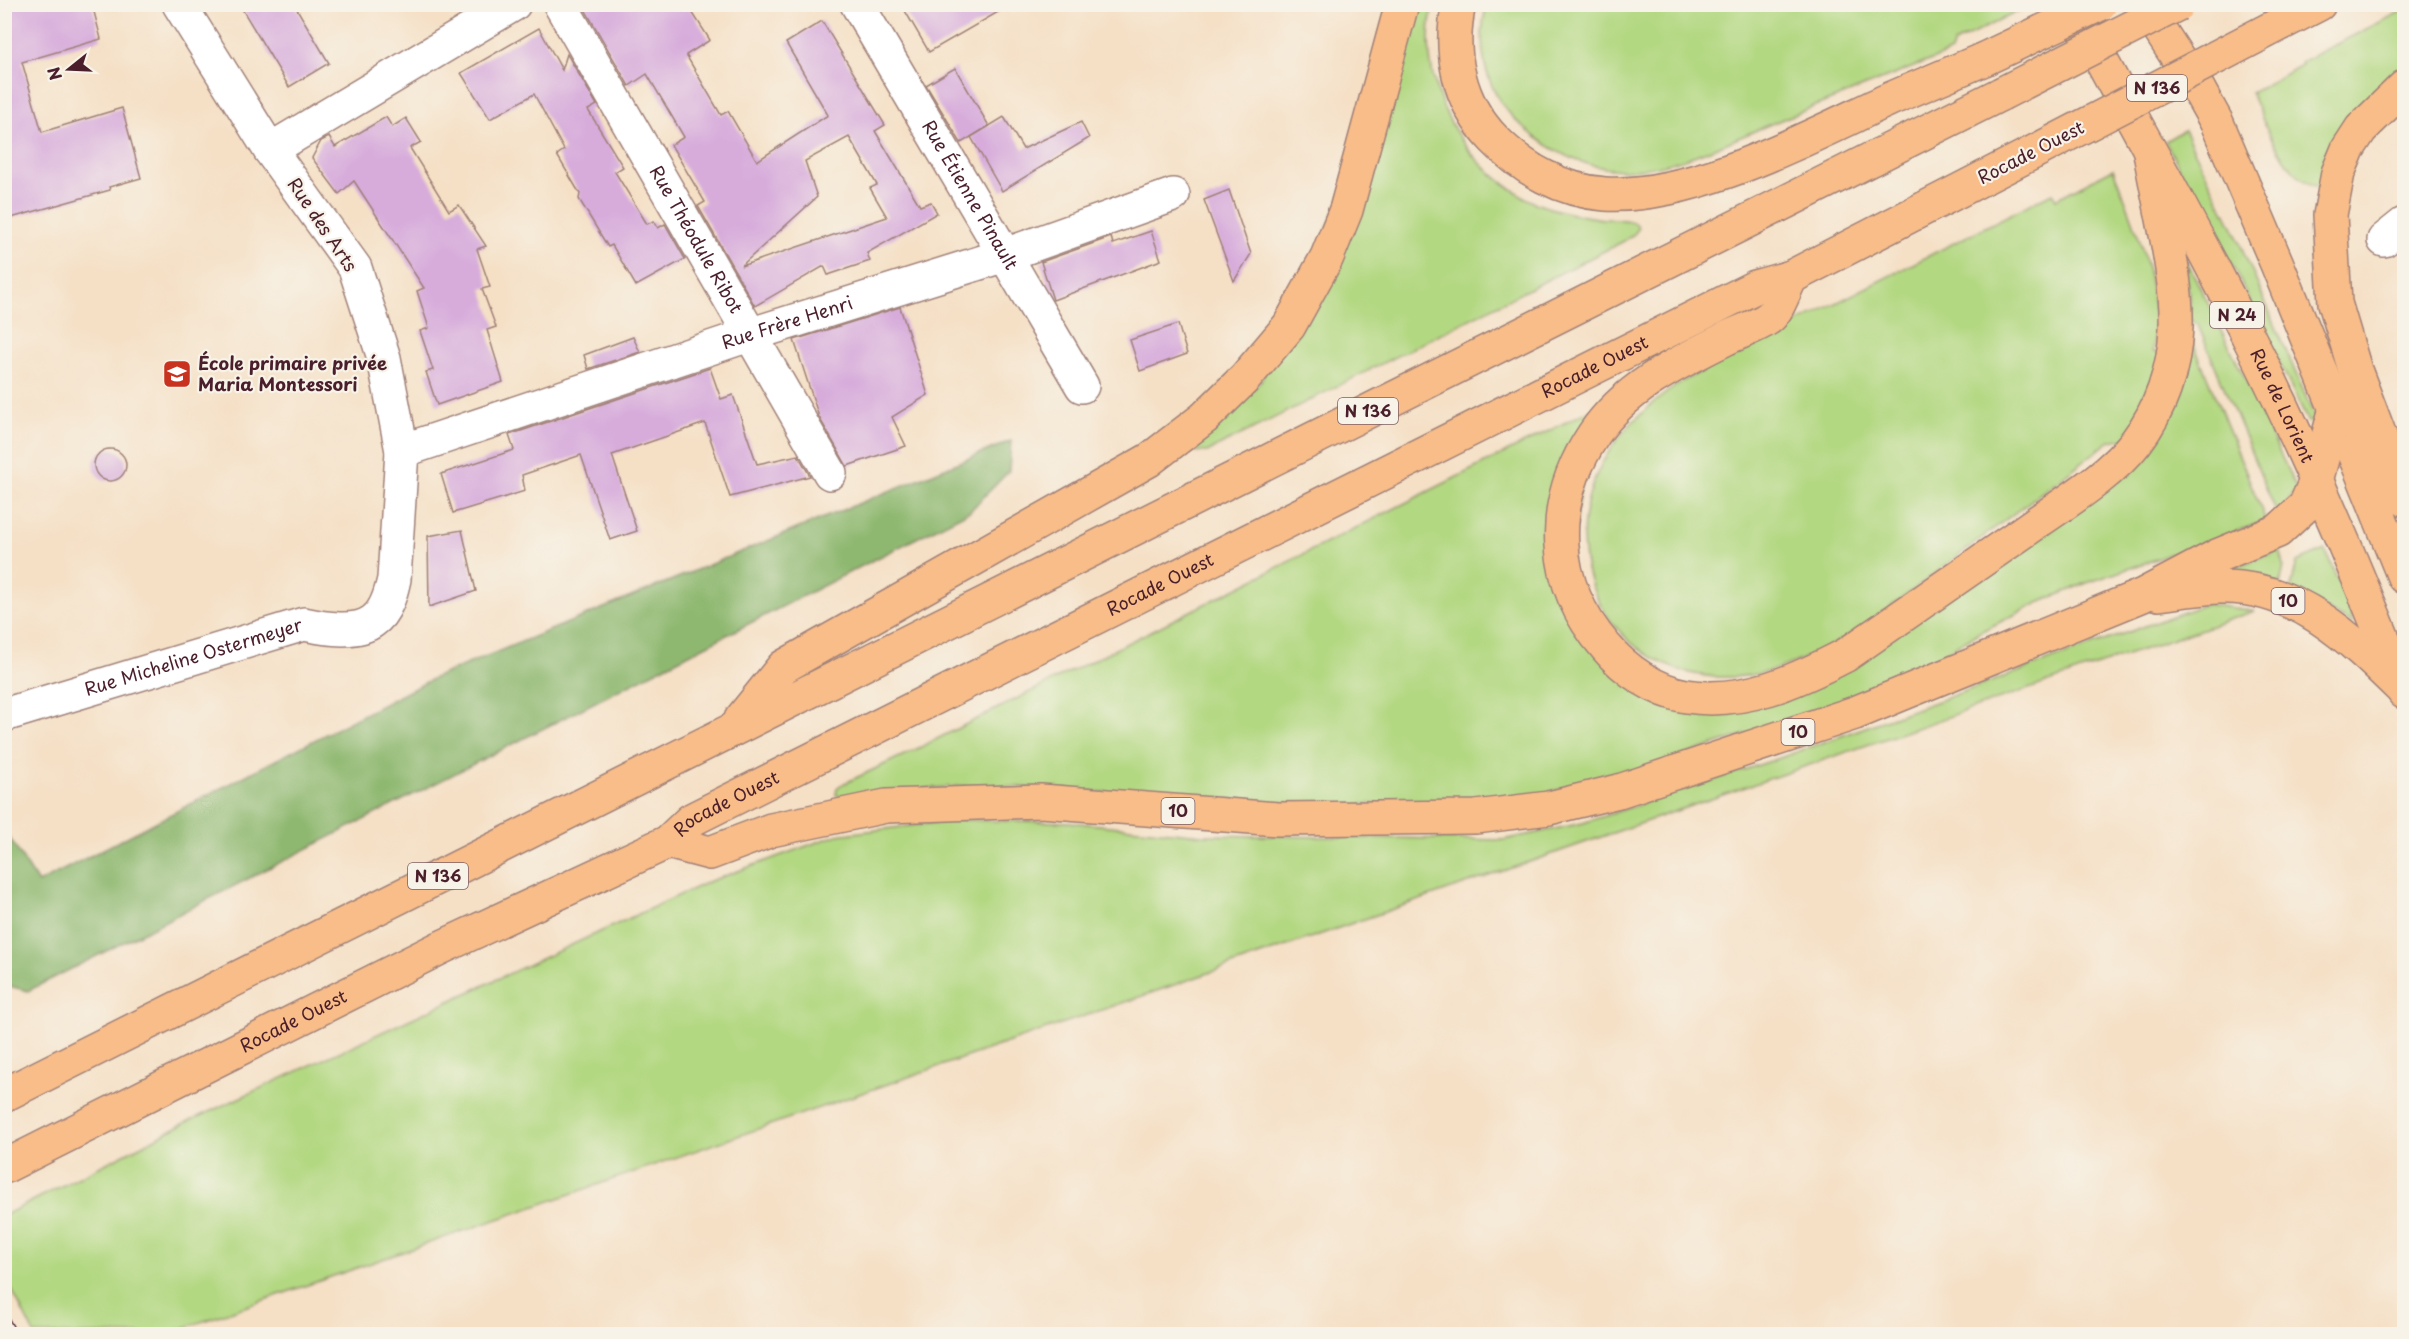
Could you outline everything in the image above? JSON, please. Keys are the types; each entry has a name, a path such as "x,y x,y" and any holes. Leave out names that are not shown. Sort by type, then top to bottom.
{"main road":[{"path":"734,728 783,667 1149,459 1204,418 1245,378 1289,326 1327,257 1346,210 1402,4"},
{"path":"1458,4 1454,43 1458,76 1470,106 1481,124 1509,155 1535,172 1565,185 1602,193 1636,193 1722,172 1835,127 2100,4"},
{"name":"Rue de Lorient","path":"2071,4 2200,242 2252,344 2316,481 2404,691"},
{"path":"2143,4 2199,91"},
{"path":"2152,4 2199,91"},
{"name":"N 136","path":"4,1095 2178,4"},
{"name":"Rocade Ouest","path":"4,1167 430,953 668,842 691,820 1755,287 1791,277 2319,4"},
{"path":"2404,87 2361,129 2348,148 2338,173 2330,215 2335,303 2355,370 2404,499"},
{"name":"N 24","path":"2199,91 2217,123 2240,177 2337,408 2404,577"},
{"path":"1791,277 1770,317 1673,366 1625,399 1594,435 1572,480 1566,499 1561,535 1563,564 1571,592 1588,624 1626,668 1665,689 1684,695 1730,698 1757,693 1820,669 1846,655 2075,495 2134,444 2151,419 2164,391 2170,372 2176,327 2171,267 2150,152"},
{"path":"2143,595 2217,556 2278,531 2305,506 2316,481 2337,408"},
{"name":"10","path":"668,842 710,853 771,830 886,806 944,803 1041,801 1278,819 1476,817 1549,808 1619,791 1855,713 2143,595 2219,587 2246,588 2276,596 2317,614 2354,642 2404,691"}],"street":[{"name":"Rue des Arts","path":"179,4 270,150 355,268 384,358 402,452 394,579"},
{"path":"270,150 514,4"},
{"name":"Rue Théodule Ribot","path":"560,4 830,474"},
{"name":"Rue Étienne Pinault","path":"857,4 1082,386"},
{"name":"Rue Frère Henri","path":"402,452 749,335 1005,255 1173,195"},
{"name":"Rue Micheline Ostermeyer","path":"4,715 304,624 328,629 348,629 373,622 389,600 394,579"}],"green space":[{"path":"1419,5 1433,5 1429,31 1430,58 1435,83 1444,108 1471,153 1489,172 1534,203 1600,219 1628,221 1636,223 1639,228 1624,241 1207,452 1191,451 1261,381 1399,61"},
{"path":"1487,5 2031,5 1954,43 1951,52 1702,153 1641,169 1606,168 1576,160 1548,145 1522,126 1494,91 1485,63 1482,34"},
{"path":"2404,10 2404,72 2322,189 2308,183 2286,162 2270,135 2251,93 2302,65 2301,62"},
{"path":"2184,130 2235,232 2315,418 2312,422 2308,422 2234,268 2165,141"},
{"path":"2113,169 2145,257 2153,302 2153,351 2161,355 2148,401 2127,438 2110,441 1861,627 1813,655 1787,665 1761,673 1718,677 1678,670 1644,652 1616,627 1596,595 1585,558 1584,518 1596,476 1603,461 1632,422 1683,381 2052,193 2056,199"},
{"path":"2186,259 2297,490 2277,514 2198,325 2191,321"},
{"path":"2190,335 2266,521 2087,583 2038,603 1982,631 1881,689 1624,775 1526,797 1325,805 983,785 843,797 836,795 837,788 841,785 921,747 1590,410 1565,610 1715,713 2105,490"},
{"path":"1011,441 1009,471 970,511 28,991 5,985 5,831 38,883 436,677"},
{"path":"2280,550 2284,566 2280,585 2228,573 2230,569"},
{"path":"2325,550 2348,604 2352,624 2291,588 2297,562"},
{"path":"2206,604 2254,611 166,1334 34,1334 5,1276 5,1215 187,1122 708,882 837,835 957,820 1068,822 1202,835 1504,840 1583,823 1780,758"}],"building":[{"path":"4,4 92,4 101,39 22,62 42,132 122,108 141,178 109,187 110,190 4,220"},
{"path":"239,4 294,4 329,63 289,87"},
{"path":"582,4 687,4 710,40 686,55 721,115 728,111 757,161 828,115 786,43 822,21 885,125 875,131 920,206 931,202 937,213 867,253 870,261 828,275 824,266 755,306 698,206 705,202 671,145 684,137 647,74 629,86","holes":["849,137 877,185 870,188 887,217 741,266 817,197 805,161"]},
{"path":"901,4 1012,4 929,52"},
{"path":"539,28 562,70 567,54 597,105 588,110 623,167 615,172 647,224 654,221 658,228 665,224 685,259 636,286 612,245 608,247 579,199 580,194 557,155 564,150 534,94 490,119 461,73"},
{"path":"955,68 989,126 961,143 926,85"},
{"path":"386,117 392,127 406,118 421,142 410,148 449,211 459,205 486,246 477,249 490,287 482,289 496,327 487,330 503,382 437,405 426,372 433,370 420,331 429,328 417,291 424,288 354,181 339,194 312,158 321,141 329,137 335,147"},
{"path":"1004,117 1023,149 1081,122 1089,138 1002,191 971,137"},
{"path":"1229,190 1251,254 1234,281 1204,200"},
{"path":"1151,231 1161,260 1053,300 1041,262 1111,237 1113,244"},
{"path":"900,307 928,395 892,417 906,446 847,466 819,417 794,340"},
{"path":"1178,324 1187,354 1140,371 1130,340"},
{"path":"633,337 640,352 588,369 584,355"},
{"path":"710,368 721,399 733,395 757,464 798,455 810,476 730,497 705,423 612,455 637,531 610,540 581,455 522,475 525,491 453,513 441,474 514,450 509,435"},
{"path":"110,449 122,453 126,465 122,477 110,481 98,477 94,465 98,453"},
{"path":"462,530 476,591 429,607 428,536"}],"railway":[{"path":"4,1316 14,1334"}],"place":[{"name":"École primaire privée Maria Montessori","path":"177,374"}]}
